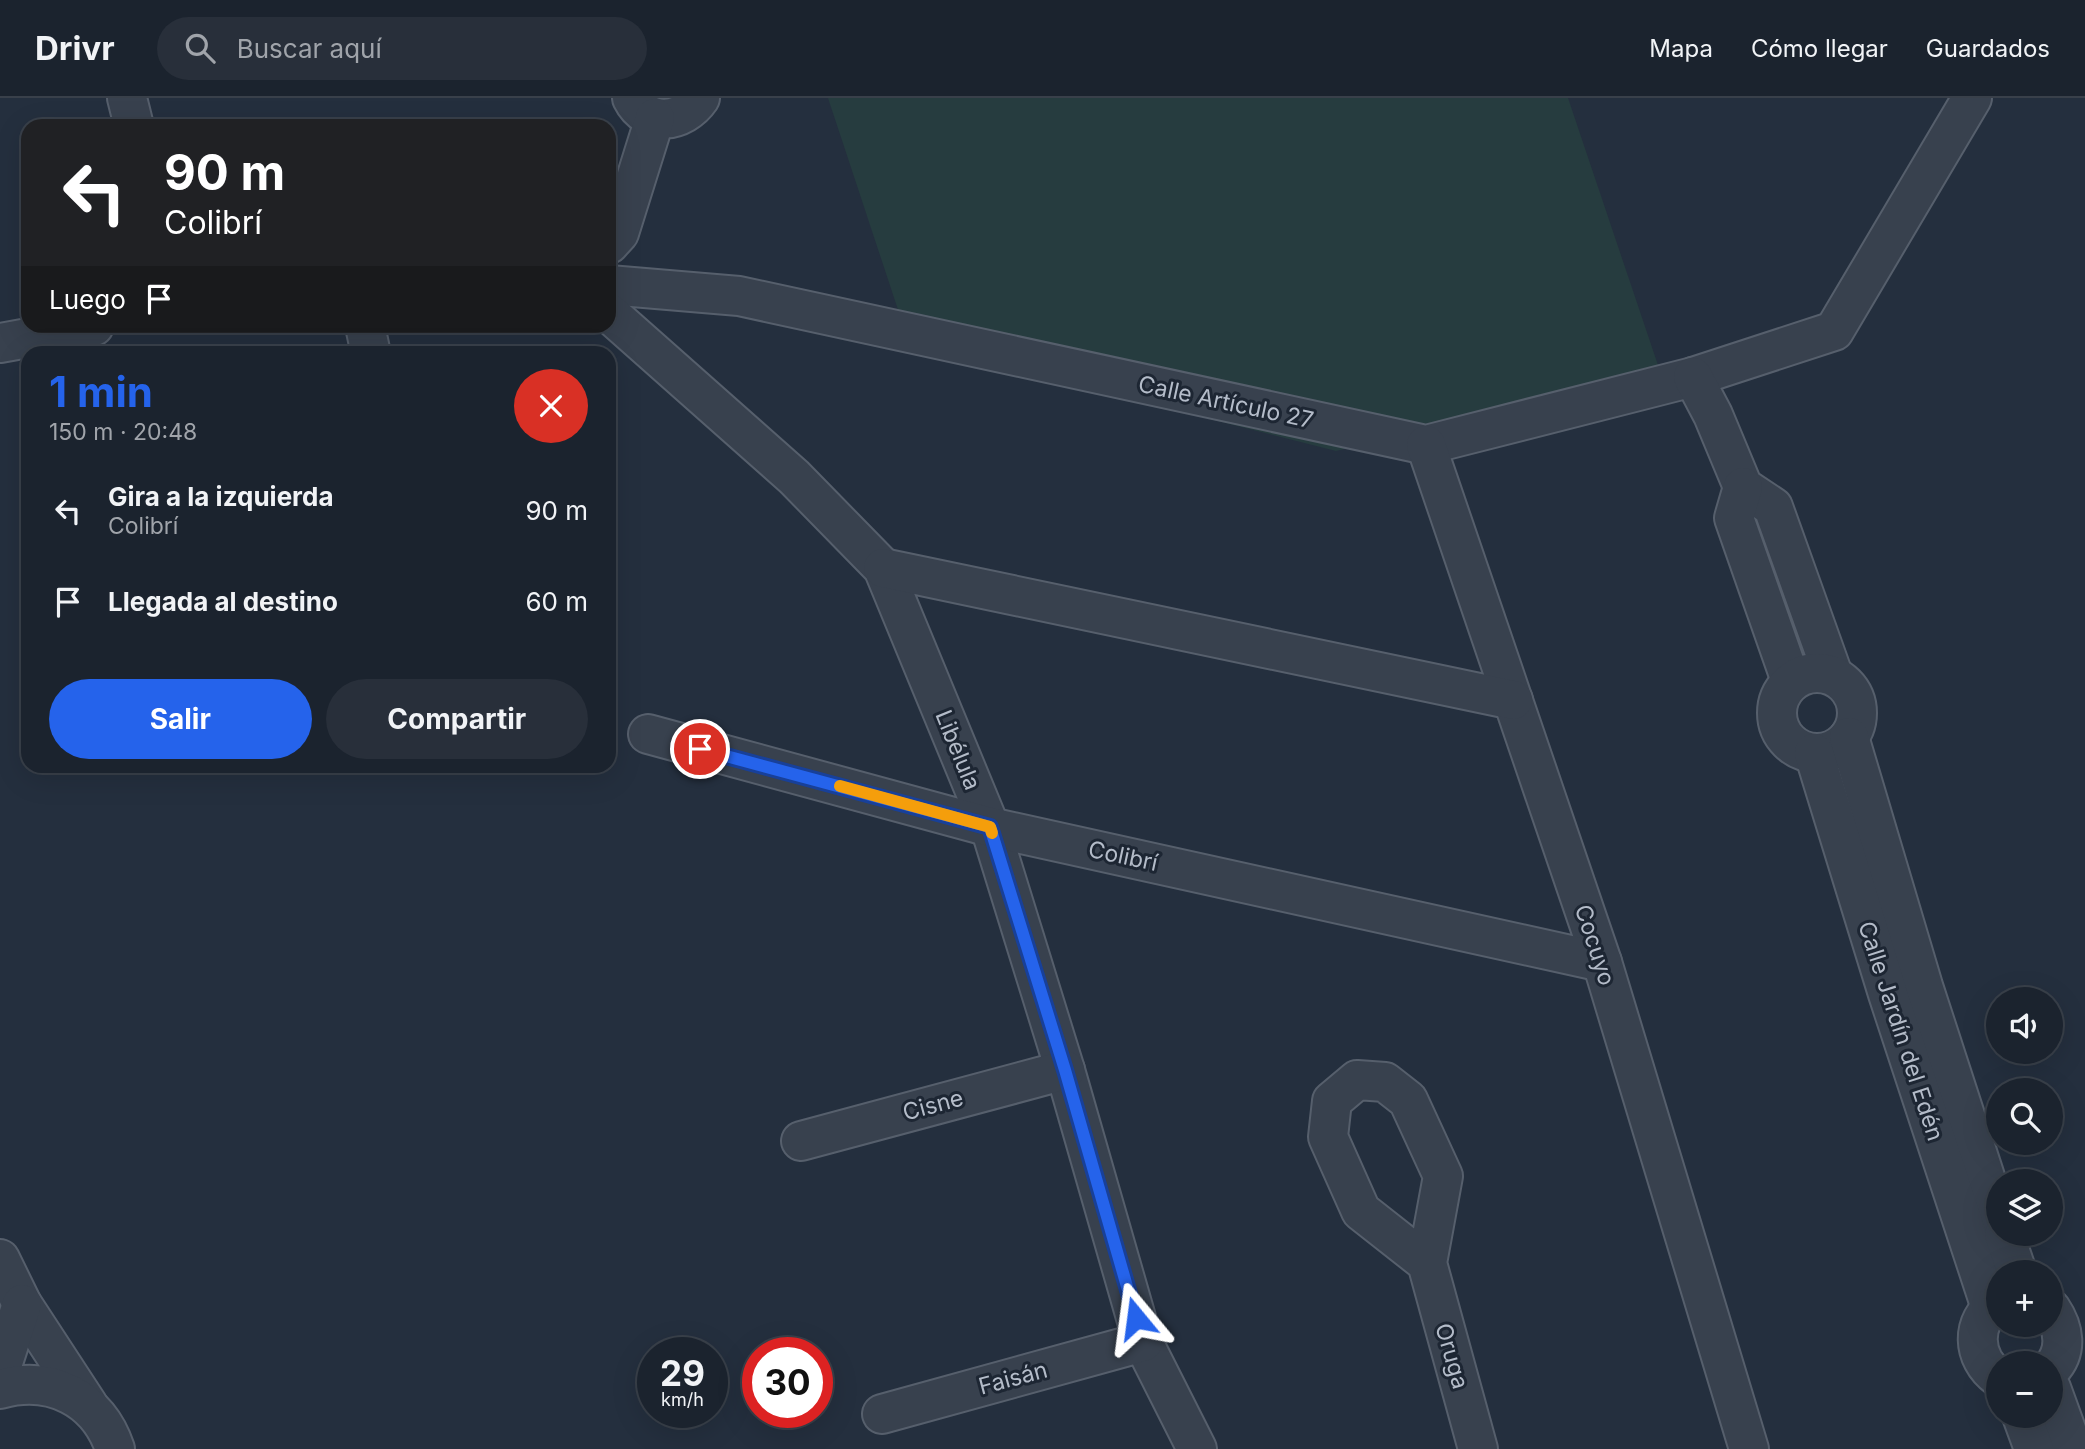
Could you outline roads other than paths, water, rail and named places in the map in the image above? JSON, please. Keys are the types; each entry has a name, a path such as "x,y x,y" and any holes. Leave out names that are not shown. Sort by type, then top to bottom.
{"street":[{"path":"127,98 132,119"},
{"path":"616,237 620,233 643,108 668,120 681,117 692,109 700,98"},
{"name":"Calle Artículo 27","path":"616,286 739,296 1426,445 1693,377 1834,331 1972,98"},
{"name":"Libélula","path":"616,319 794,477 883,568 990,827 1065,1070 1143,1342 1197,1449"},
{"path":"0,343 55,333"},
{"path":"1693,377 1713,415 1743,487 1773,507 1833,676 1851,691 1856,702 1855,726 1849,737 1826,752 1800,750 1789,742 1781,731 1777,705 1782,692 1791,681 1810,673 1833,676"},
{"name":"Cocuyo","path":"1426,445 1602,962 1749,1449"},
{"path":"1743,487 1734,518 1791,681"},
{"path":"883,568 1513,700"},
{"name":"Colibrí","path":"648,734 990,827 1602,962"},
{"name":"Calle Jardín del Edén","path":"1849,737 1906,990 1986,1273"},
{"name":"Calle Jardín del Edén","path":"1814,753 1986,1187"},
{"name":"Cisne","path":"801,1141 1065,1070"},
{"path":"0,1259 22,1304 88,1405 104,1424 115,1448"},
{"name":"Oruga","path":"1426,1263 1478,1449"},
{"path":"0,1372 22,1304"},
{"path":"1986,1319 1978,1331 1977,1344 1986,1366"},
{"name":"Faisán","path":"882,1414 1143,1342"},
{"path":"0,1389 18,1384 43,1384 67,1391 88,1405"},
{"path":"2063,1421 2073,1449"},
{"path":"2026,1428 2034,1449"}]}
